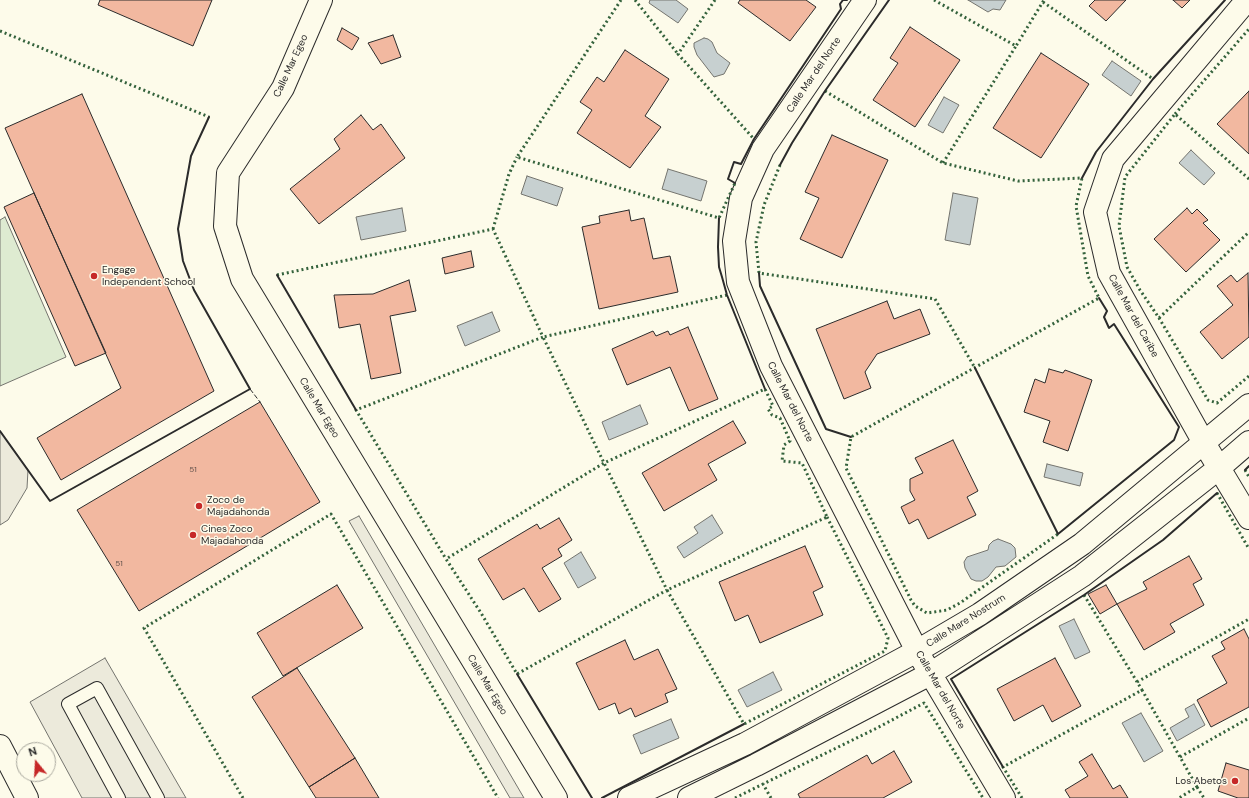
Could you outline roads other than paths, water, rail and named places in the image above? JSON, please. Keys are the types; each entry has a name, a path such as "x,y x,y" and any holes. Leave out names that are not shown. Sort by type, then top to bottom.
{"street":[{"name":"Calle Mar Egeo","path":"321,0 283,88 228,174 225,226 242,280 556,798"},
{"name":"Calle Mar del Norte","path":"865,0 763,149 741,198 734,241 738,282 771,366 917,651 1004,798"},
{"name":"Calle Mar del Caribe","path":"1247,0 1113,159 1095,212 1109,273 1204,443 1249,518"},
{"name":"Calle Mare Nostrum","path":"629,798 746,744 917,651 980,614 1082,544 1249,405"},
{"path":"689,798 930,674 1082,576 1219,468 1249,442"},
{"path":"0,746 27,798"}],"lane":[{"path":"119,798 68,704 97,688 158,798"}],"place":[{"name":"Engage Independent School","path":"94,276"},
{"name":"Zoco de Majadahonda","path":"199,506"},
{"name":"Cines Zoco Majadahonda","path":"193,535"},
{"name":"Los Abetos","path":"1235,781"}]}
